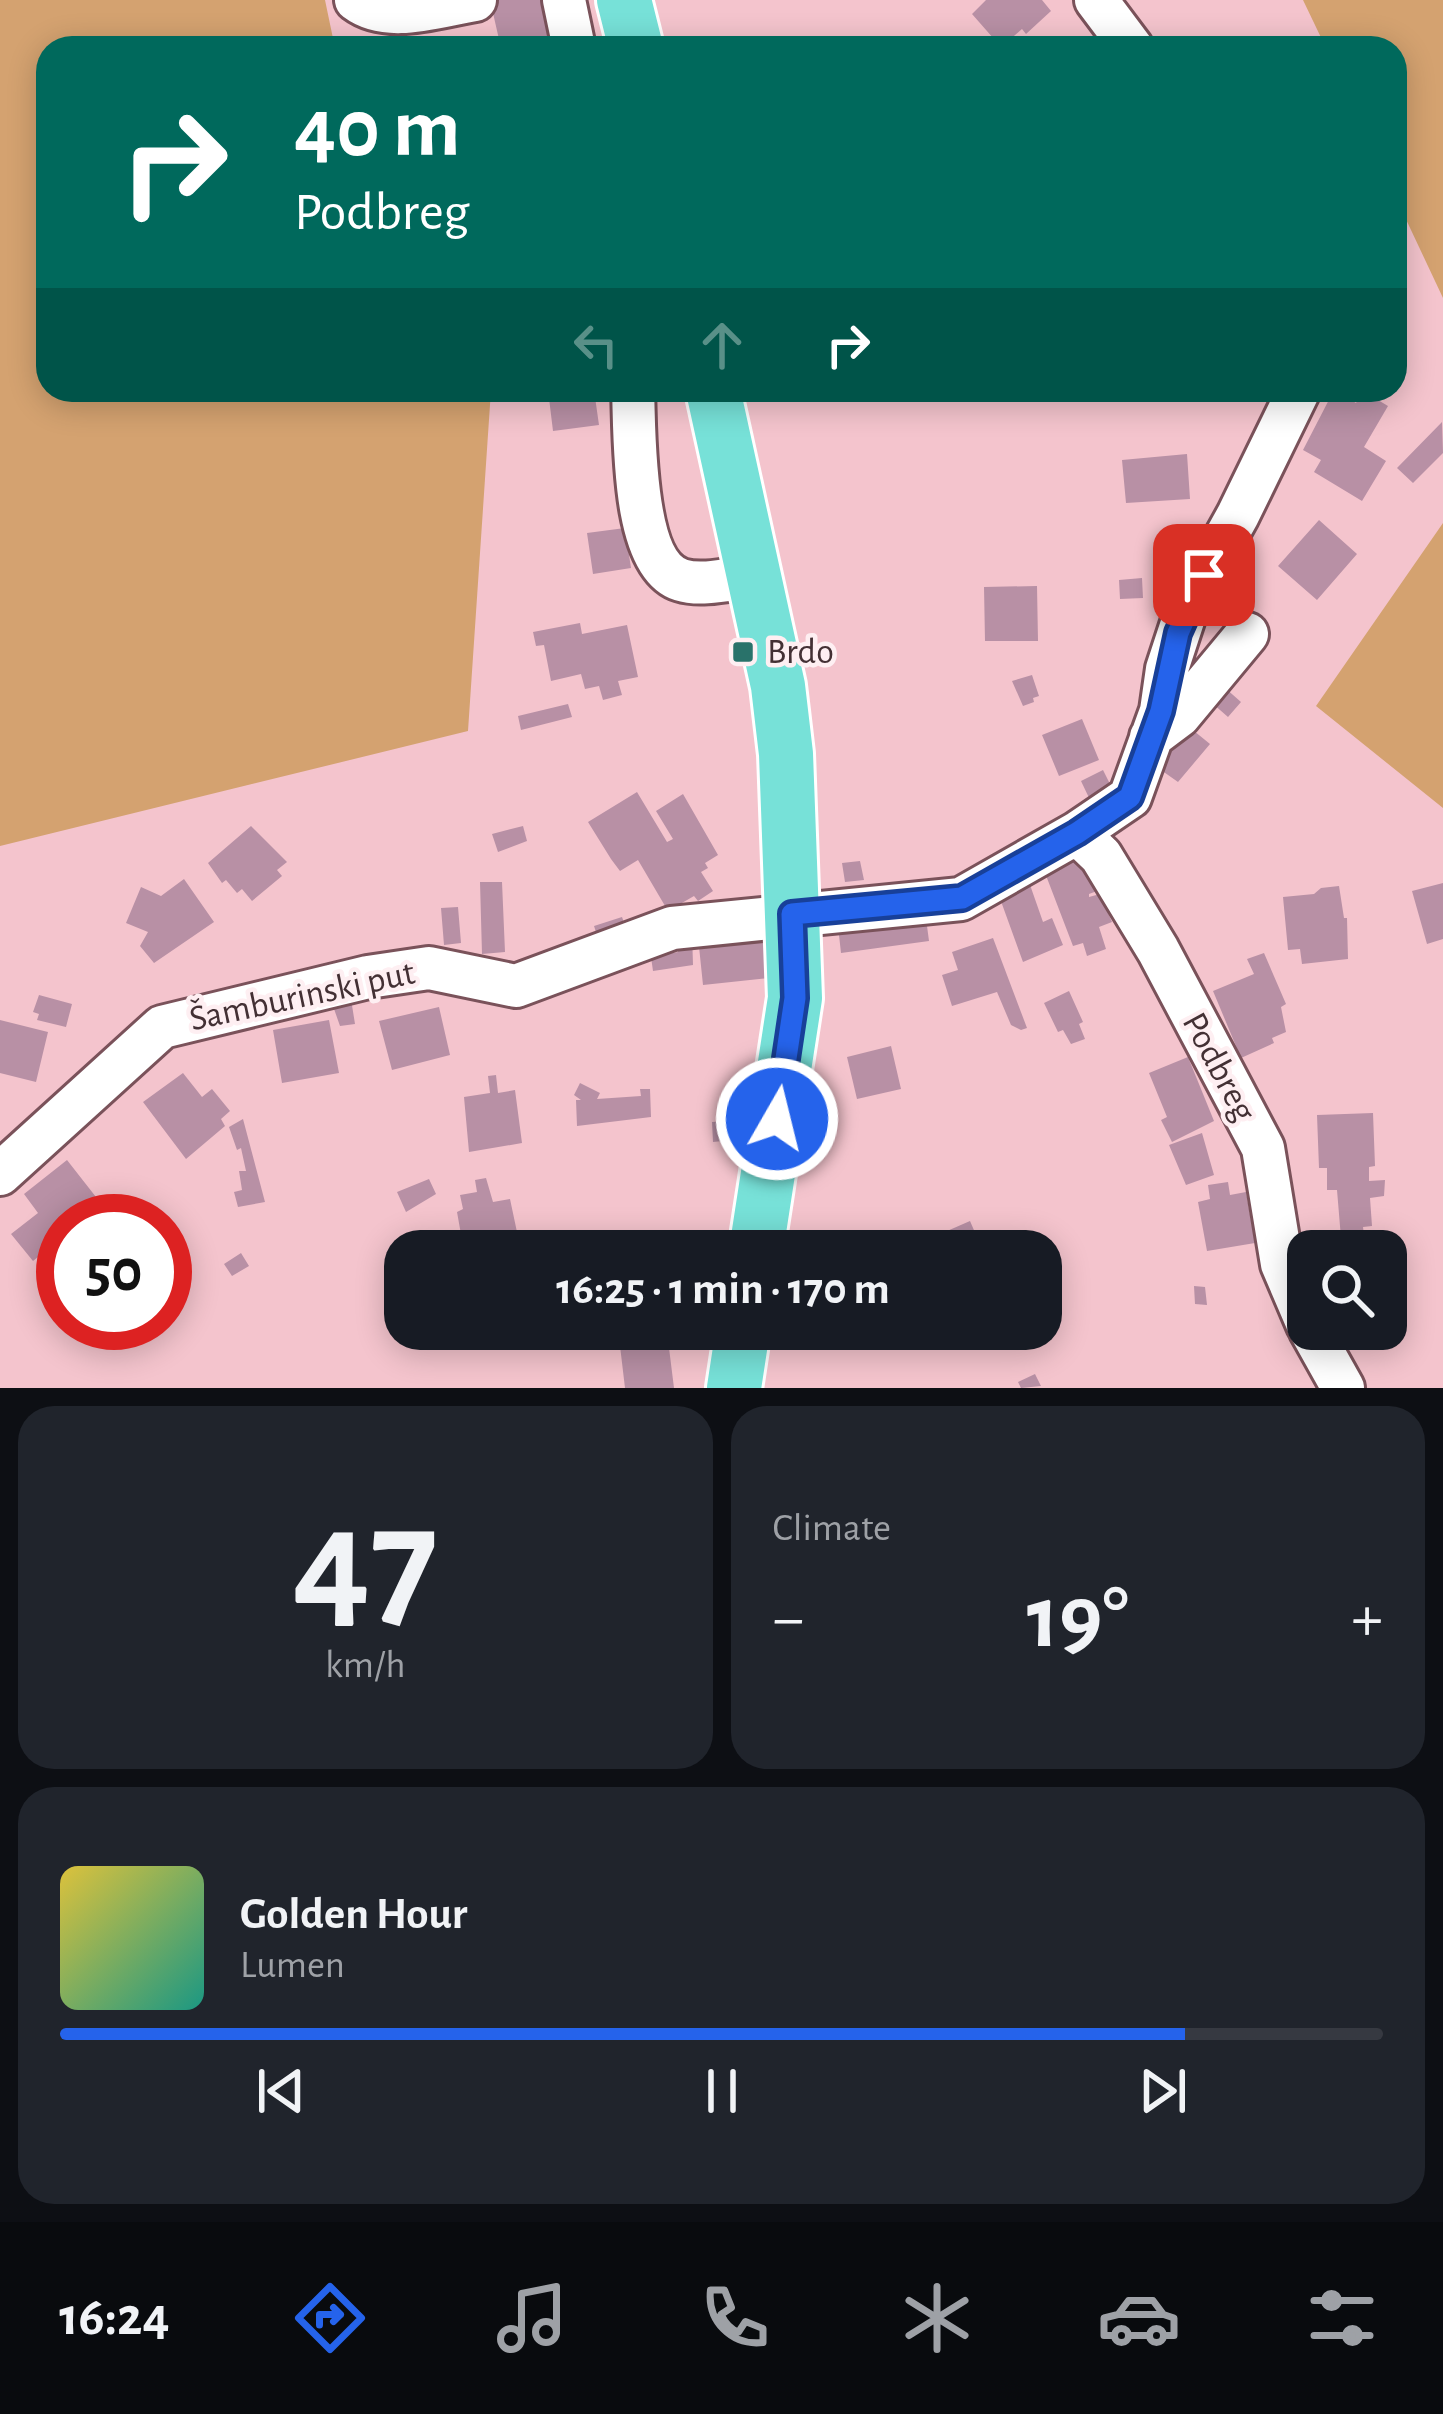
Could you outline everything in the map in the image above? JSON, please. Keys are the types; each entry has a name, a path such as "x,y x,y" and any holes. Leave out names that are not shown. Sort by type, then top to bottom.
{"main road":[{"path":"625,0 633,36"},
{"path":"716,402 778,686 786,754 795,998 759,1230"},
{"path":"734,1388 740,1350"}],"street":[{"path":"356,0 380,12 396,12 475,0"},
{"path":"564,0 572,36"},
{"path":"1096,0 1123,36"},
{"path":"634,402 642,516 662,567 678,580 698,582 755,576"},
{"path":"792,914 962,898 1130,797 1188,605 1293,402"},
{"path":"1150,738 1179,716 1247,634"},
{"name":"Podbreg","path":"1077,833 1101,856 1158,950 1264,1148 1287,1276"},
{"name":"Šamburinski put","path":"0,1174 162,1027 368,977 429,968 516,986 672,928 792,914"},
{"name":"Podbreg","path":"1321,1350 1342,1388"}],"shaded area":[{"path":"0,0 325,0 332,36 36,36 36,402 490,402 468,731 0,846"},
{"path":"1303,0 1443,0 1443,298 1407,222 1407,36 1320,36"},
{"path":"1443,523 1443,808 1316,706"}],"building":[{"path":"490,0 543,0 551,36 498,36"},
{"path":"986,0 1042,0 1051,11 1026,34 1022,29 1014,36 991,36 972,14"},
{"path":"549,402 596,402 599,425 553,431"},
{"path":"1328,402 1388,406 1364,447 1386,461 1362,501 1314,472 1321,460 1303,450"},
{"path":"1442,422 1443,453 1413,483 1397,468"},
{"path":"1187,454 1190,499 1126,503 1122,460"},
{"path":"1319,520 1357,554 1317,600 1278,566"},
{"path":"625,528 631,568 593,574 587,533"},
{"path":"1142,578 1143,598 1120,599 1119,580"},
{"path":"1037,586 1038,641 985,641 984,587"},
{"path":"580,623 582,634 627,625 638,677 618,681 622,695 603,700 599,686 585,689 581,674 551,681 544,645 536,646 533,632"},
{"path":"1032,675 1039,696 1023,706 1012,681"},
{"path":"1216,680 1241,702 1228,717 1204,696"},
{"path":"568,704 572,717 521,730 518,716"},
{"path":"1082,719 1099,760 1059,776 1042,735"},
{"path":"1183,722 1210,744 1178,782 1151,763"},
{"path":"1103,770 1113,790 1091,802 1081,781"},
{"path":"637,792 667,842 673,839 656,811 683,794 718,855 701,872 713,891 698,901 694,896 668,911 638,860 620,871 588,822"},
{"path":"251,826 287,862 277,870 282,876 252,901 242,889 237,893 226,880 222,883 208,863"},
{"path":"523,826 527,841 498,852 492,834"},
{"path":"1076,853 1087,862 1097,891 1089,897 1100,894 1112,922 1099,927 1106,949 1087,956 1083,943 1073,946 1042,865"},
{"path":"860,861 864,880 845,882 842,863"},
{"path":"184,879 214,922 154,963 140,946 148,932 126,923 141,887 161,896"},
{"path":"480,882 502,882 505,952 482,954"},
{"path":"1029,882 1043,922 1052,918 1063,945 1023,962 998,893"},
{"path":"1443,883 1443,939 1427,944 1412,891"},
{"path":"1339,886 1347,918 1348,959 1302,964 1300,949 1288,950 1283,897"},
{"path":"458,907 461,943 444,945 441,908"},
{"path":"925,911 929,941 841,953 837,917"},
{"path":"622,917 627,931 599,941 594,926"},
{"path":"768,931 769,978 703,985 698,937"},
{"path":"692,933 693,965 653,971 651,957 678,952"},
{"path":"993,938 1027,1028 1011,1025 997,992 952,1006 942,975 958,970 952,952"},
{"path":"1264,953 1286,1004 1281,1007 1286,1032 1241,1058 1213,991 1254,974 1247,959"},
{"path":"1069,991 1085,1039 1071,1044 1063,1030 1058,1032 1044,1003"},
{"path":"39,995 72,1004 66,1027 37,1020 39,1014 33,1012"},
{"path":"351,999 355,1024 340,1026 333,1006"},
{"path":"439,1007 450,1055 392,1070 379,1021"},
{"path":"0,1020 48,1032 36,1082 0,1073"},
{"path":"329,1020 339,1073 282,1083 273,1030"},
{"path":"891,1046 901,1089 857,1099 847,1057"},
{"path":"1188,1057 1214,1121 1172,1142 1149,1073"},
{"path":"183,1073 202,1097 212,1089 230,1111 221,1119 225,1126 186,1159 143,1102"},
{"path":"496,1075 498,1093 515,1090 522,1143 469,1152 464,1097 490,1093 488,1076"},
{"path":"580,1083 600,1093 597,1099 641,1096 640,1089 650,1089 651,1117 577,1126 576,1100 581,1100 574,1095"},
{"path":"1373,1113 1375,1166 1369,1167 1369,1181 1385,1180 1384,1196 1370,1198 1372,1226 1363,1230 1340,1230 1337,1190 1327,1190 1327,1168 1319,1168 1317,1115"},
{"path":"243,1119 265,1202 238,1207 234,1192 242,1190 239,1171 246,1171 241,1148 237,1150 229,1127"},
{"path":"743,1120 742,1139 713,1142 712,1122"},
{"path":"1202,1133 1214,1175 1186,1185 1169,1145"},
{"path":"67,1160 94,1194 36,1194 36,1210 24,1194"},
{"path":"486,1178 493,1202 510,1199 517,1230 460,1230 460,1195 477,1192 475,1180"},
{"path":"429,1179 436,1194 406,1212 397,1192"},
{"path":"1228,1182 1230,1195 1246,1192 1255,1243 1207,1251 1198,1202 1210,1199 1208,1185"},
{"path":"36,1215 36,1259 33,1261 11,1234"},
{"path":"970,1221 974,1230 949,1230"},
{"path":"241,1253 249,1266 232,1276 224,1264"},
{"path":"1194,1286 1205,1287 1207,1305 1195,1304"},
{"path":"620,1350 669,1350 674,1388 625,1388"},
{"path":"1035,1374 1041,1386 1021,1388 1018,1382"}],"place":[{"name":"Brdo","path":"743,652"}],"route":[{"path":"777,1119 795,998 792,914 962,898 1130,797 1161,711 1178,633 1204,575"}]}
